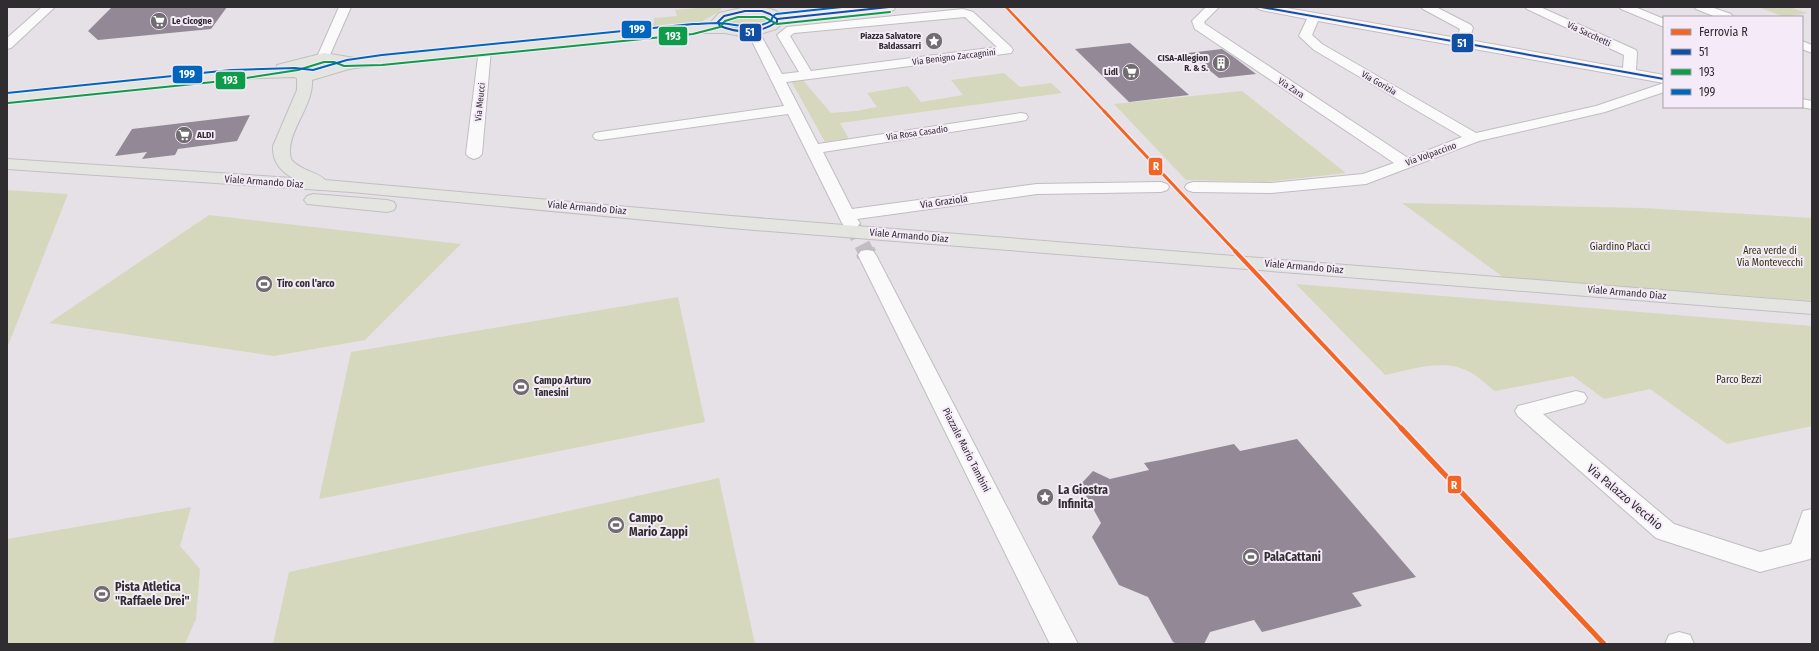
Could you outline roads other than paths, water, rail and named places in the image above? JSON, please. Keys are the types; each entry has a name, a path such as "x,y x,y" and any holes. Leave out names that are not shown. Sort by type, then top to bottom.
{"main road":[{"path":"721,25 720,19 731,10 749,9 770,13 777,19 884,7"},
{"path":"7,98 232,75 300,76 322,74 343,64 721,25 737,32 753,31 769,28 774,25 777,19"},
{"path":"343,64 339,58 311,60 300,76 289,128 280,151 281,159 287,165 306,177 351,187"},
{"name":"Viale Armando Diaz","path":"7,164 351,187 728,227 1812,318"},
{"name":"Viale Armando Diaz","path":"7,177 728,227 1812,308"}],"street":[{"path":"7,45 49,7"},
{"path":"323,58 345,7"},
{"name":"Via Benigno Zaccagnini","path":"884,7 927,17"},
{"name":"Via Zara","path":"1213,7 1198,21 1199,26 1406,163"},
{"path":"1261,7 1663,78"},
{"name":"Via Sacchetti","path":"1531,7 1631,53 1629,72"},
{"path":"1625,7 1663,23"},
{"path":"1700,7 1723,16"},
{"path":"1430,9 1455,8"},
{"path":"1430,9 1468,28 1462,43"},
{"name":"Via Benigno Zaccagnini","path":"778,79 1007,50 969,14 963,13 791,30 783,35 807,75"},
{"name":"Via Gorizia","path":"1314,17 1305,36 1318,48 1474,138"},
{"name":"Via Graziola","path":"753,31 849,219 1037,189 1161,187"},
{"path":"1803,46 1812,50"},
{"name":"Via Meucci","path":"474,154 485,49"},
{"name":"Via Volpaccino","path":"1193,187 1271,188 1366,179 1474,138 1600,109 1663,87"},
{"path":"600,136 792,108"},
{"name":"Via Rosa Casadio","path":"813,149 1021,118"},
{"name":"Piazzale Mario Tambini","path":"867,255 1064,644"},
{"name":"Via Palazzo Vecchio","path":"1576,398 1526,411 1666,531 1760,562 1801,552 1812,518"}],"tunnel":[{"path":"851,223 866,252"},
{"path":"865,251 867,255"}],"rail line":[{"name":"R","path":"1006,7 1604,644"}],"place":[{"name":"Le Cicogne","path":"159,21"},
{"name":"Piazza Salvatore Baldassarri","path":"934,41"},
{"name":"CISA-Allegion R. & S.","path":"1221,63"},
{"name":"Lidl","path":"1131,72"},
{"name":"ALDI","path":"184,135"},
{"name":"Tiro con l'arco","path":"264,284"},
{"name":"Campo Arturo Tanesini","path":"521,387"},
{"name":"La Giostra Infinita","path":"1045,497"},
{"name":"Campo Mario Zappi","path":"616,525"},
{"name":"PalaCattani","path":"1251,557"},
{"name":"Pista Atletica \"Raffaele Drei\"","path":"102,594"}],"park label":[{"name":"Giardino Placci","path":"1620,247"},
{"name":"Area verde di Via Montevecchi","path":"1770,256"},
{"name":"Parco Bezzi","path":"1739,380"}]}
